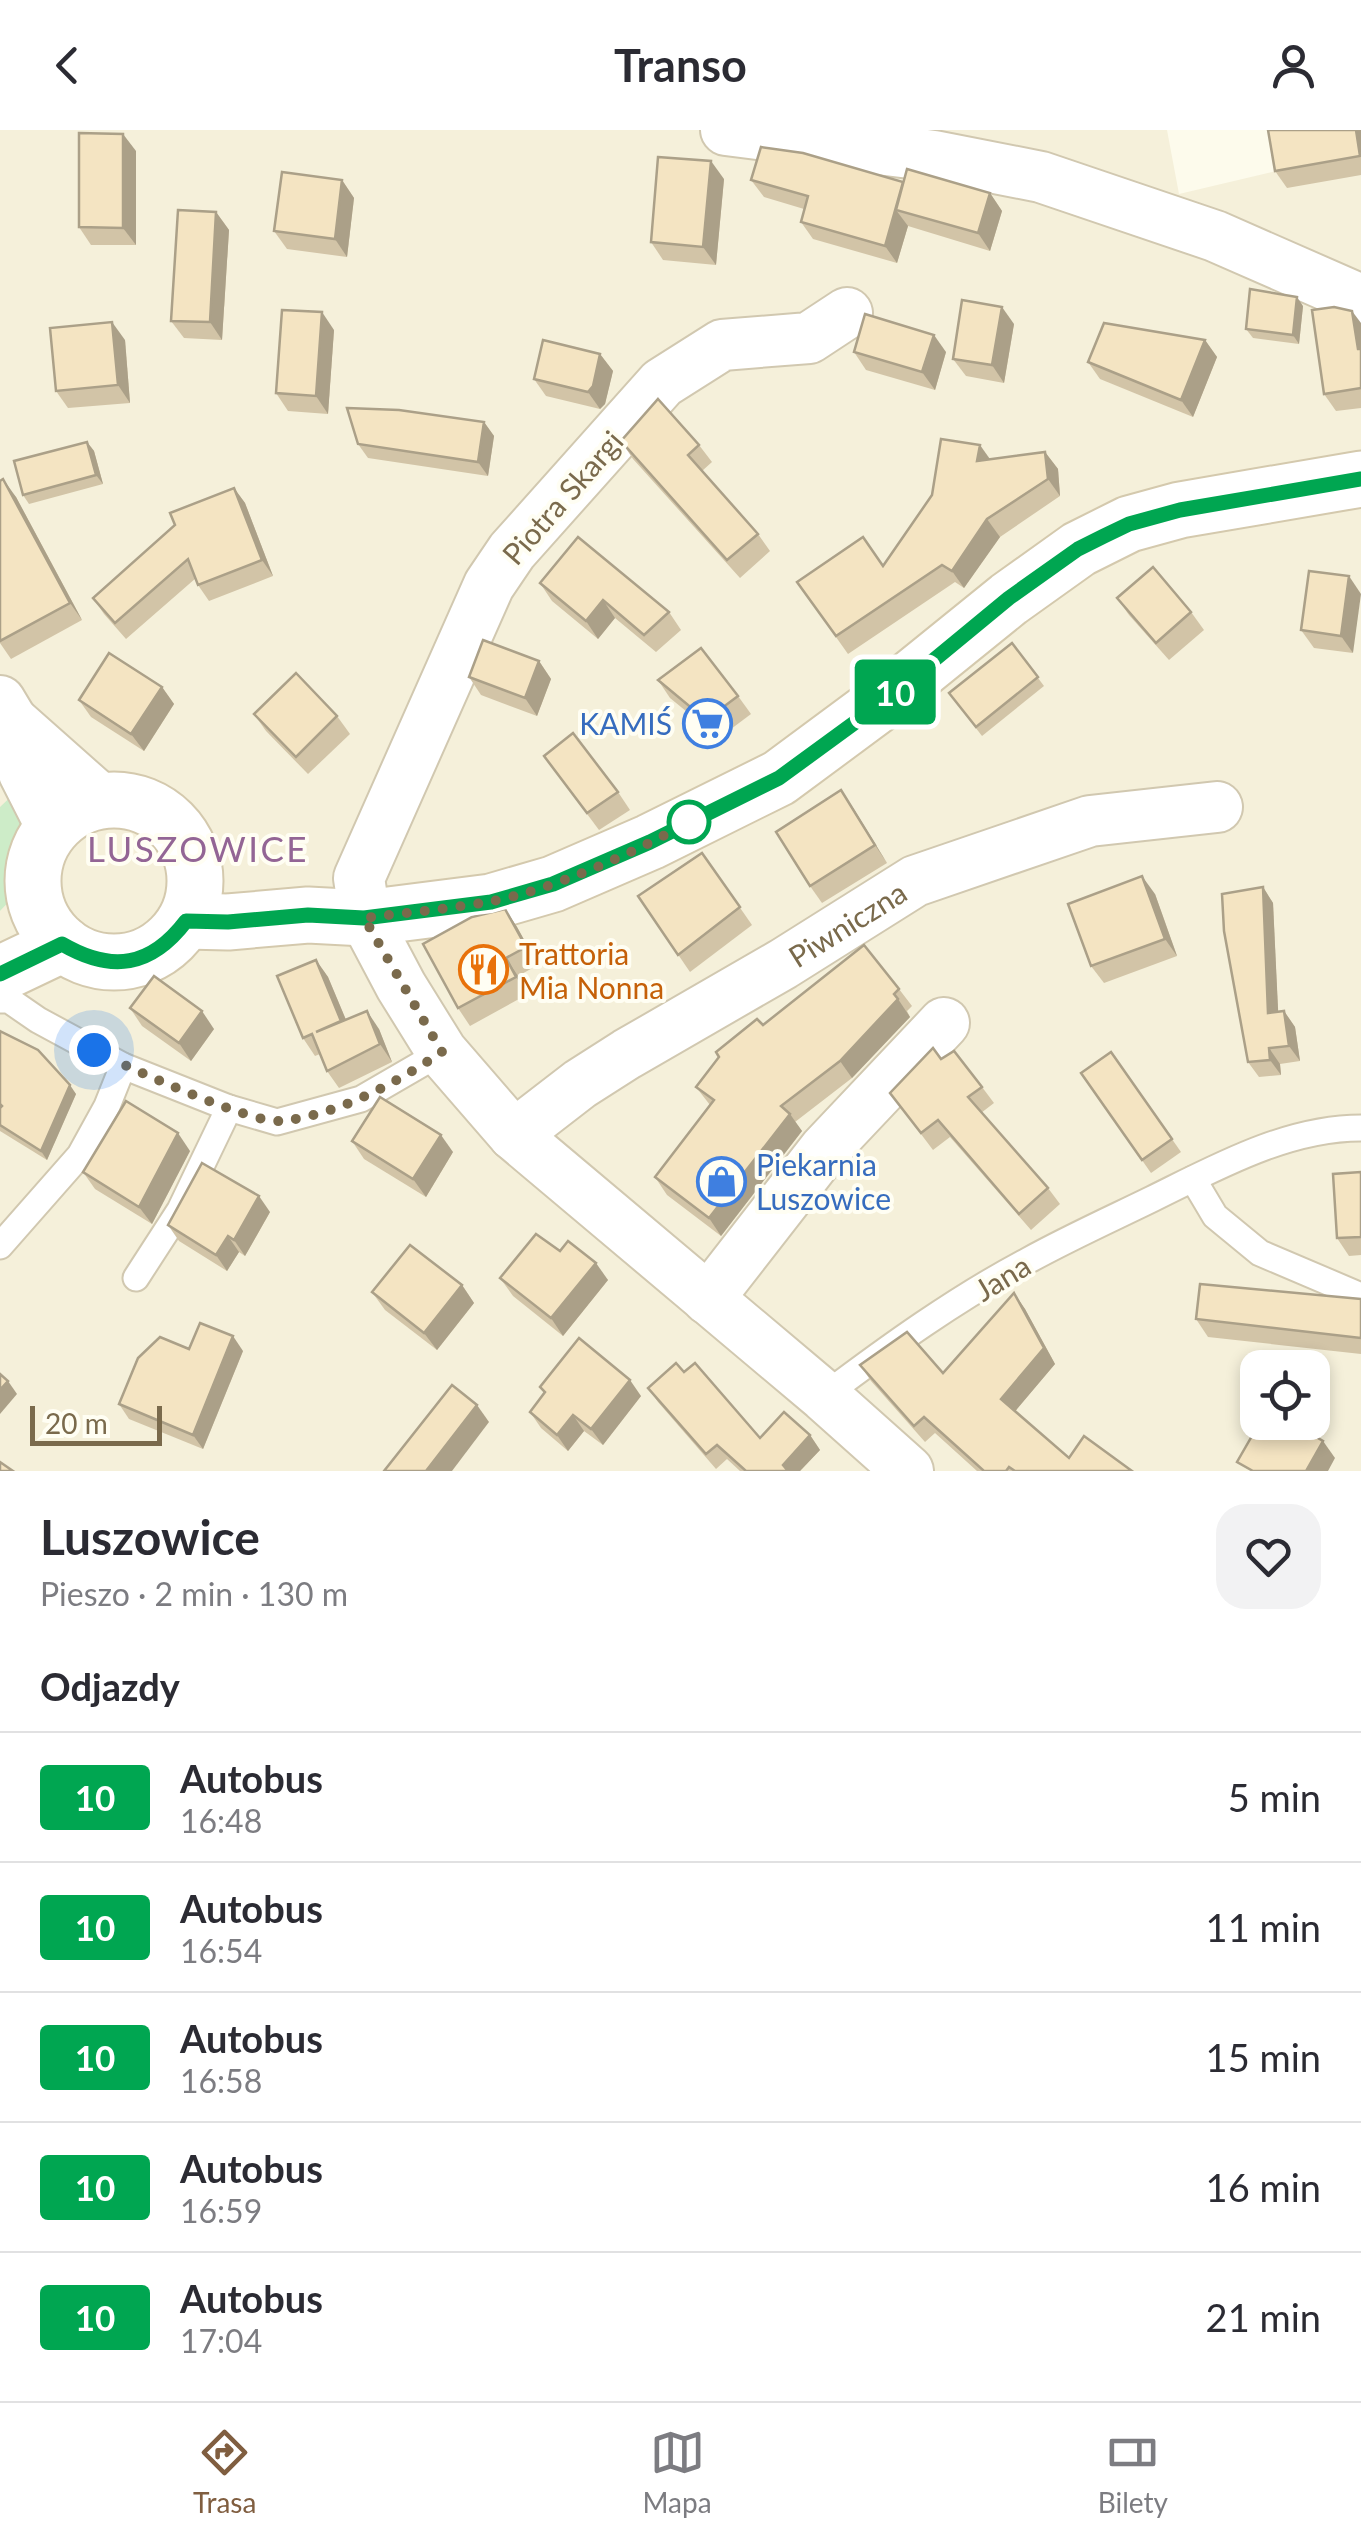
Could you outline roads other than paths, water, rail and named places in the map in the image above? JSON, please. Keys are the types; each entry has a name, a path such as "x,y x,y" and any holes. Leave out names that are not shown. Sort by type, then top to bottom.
{"street":[{"path":"726,130 934,156 1040,176 1216,236 1361,300"},
{"name":"Piotra Skargi","path":"364,918 359,878 489,585 512,551 662,382 722,346 810,338 847,313"},
{"path":"186,921 228,922 308,915 364,918 491,902 553,884 650,842 779,778 883,702 1009,598 1078,549 1129,524 1180,510 1361,479"},
{"path":"3,709 100,800"},
{"path":"3,709 24,773 52,828"},
{"path":"0,974 32,927 32,875 38,850 52,828 73,810 100,800 140,802 174,824 194,858 196,890 186,921 172,940 152,954 130,962 106,963 83,956 32,927"},
{"name":"Piwniczna","path":"514,1135 627,1054 916,881 1090,821 1216,807"},
{"path":"194,858 308,915"},
{"path":"364,918 442,1052 514,1135 908,1471"},
{"path":"708,1299 824,1150 944,1023"}],"lane":[{"path":"0,1000 10,1000 38,1020 123,1066 277,1122 361,1099 442,1052"},
{"path":"0,1246 80,1155 123,1066"},
{"path":"136,1278 180,1210 230,1108"},
{"name":"Jana","path":"824,1396 884,1351 1026,1261 1192,1179 1280,1141 1338,1128 1361,1128"},
{"path":"1192,1179 1215,1216 1260,1253 1361,1296"}],"place":[{"name":"KAMIŚ","path":"707,723"},
{"name":"Trattoria Mia Nonna","path":"484,970"},
{"name":"Piekarnia Luszowice","path":"721,1181"}],"district":[{"name":"LUSZOWICE","path":"198,848"}]}
